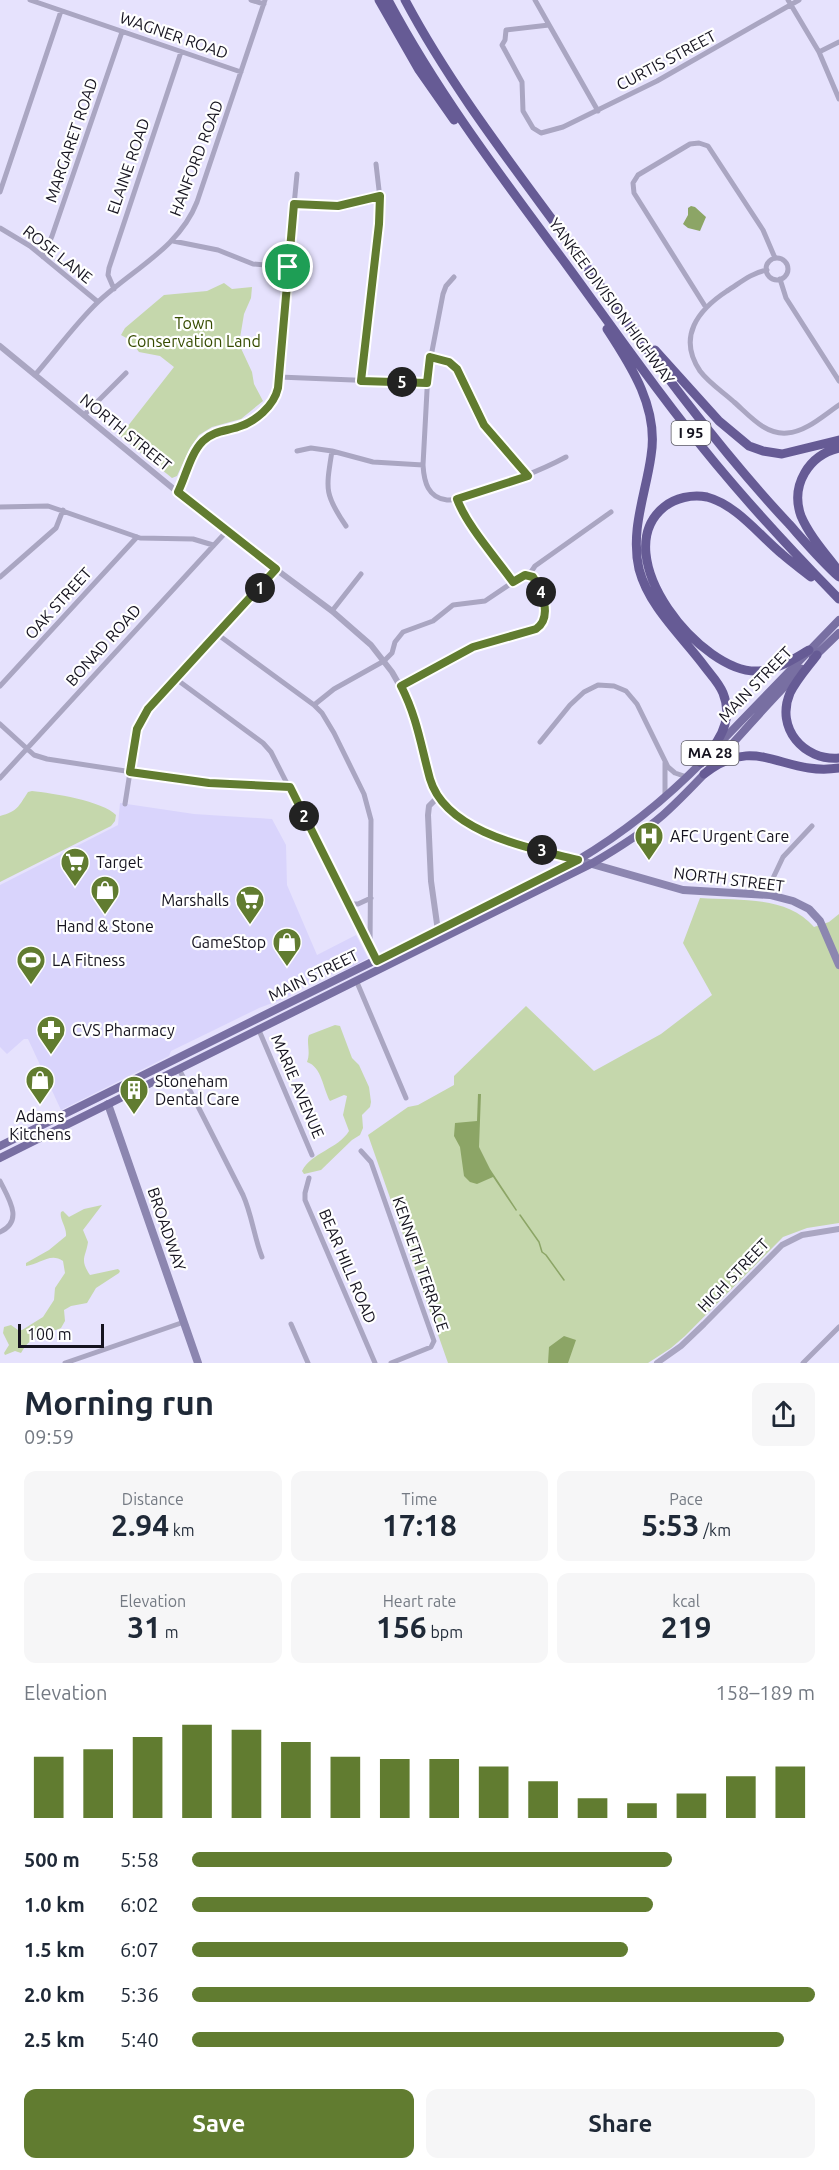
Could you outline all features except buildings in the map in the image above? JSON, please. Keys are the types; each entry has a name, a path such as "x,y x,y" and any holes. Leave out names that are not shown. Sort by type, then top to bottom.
{"highway":[{"path":"379,0 404,45 463,134 495,166"},
{"name":"YANKEE DIVISION HIGHWAY","path":"388,0 433,79 559,254 716,463 770,527 839,598"},
{"name":"YANKEE DIVISION HIGHWAY","path":"405,0 440,62 469,105 670,380 734,463 839,577"},
{"path":"559,254 630,365 647,404 653,443 637,529 639,568 653,600 718,684 726,706 726,719 722,732 701,763"},
{"path":"603,288 685,385 744,444 763,452 782,454 839,440"},
{"path":"839,448 821,455 809,465 801,481 798,500 806,525 839,572"},
{"path":"813,652 777,668 757,671 727,665 710,653 675,617 657,591 646,561 645,542 651,522 664,507 679,499 698,496 717,501 734,512 781,554 839,598"},
{"path":"813,652 790,694 786,721 794,739 805,750 824,758 839,758"},
{"path":"704,774 725,760 744,755 758,756 815,770 839,768"}],"main road":[{"name":"MAIN STREET","path":"0,1158 591,864 645,829 676,802 773,698 839,620"},
{"name":"MAIN STREET","path":"0,1146 578,860 630,827 665,797 813,652 839,633"},
{"name":"NORTH STREET","path":"578,860 683,890 765,895 791,900 813,913 824,928 839,965"},
{"name":"BROADWAY","path":"108,1104 198,1363"}],"street":[{"name":"WAGNER ROAD","path":"30,0 241,72"},
{"path":"251,0 264,2"},
{"path":"535,0 598,111"},
{"name":"CURTIS STREET","path":"549,25 506,30 502,45 522,82 521,103 524,111 533,128 541,133 558,129 598,111 681,69 790,3 799,0"},
{"name":"HANFORD ROAD","path":"35,375 98,303 173,241 185,226 197,202 264,2"},
{"path":"790,3 819,52 839,99"},
{"path":"0,192 61,11"},
{"name":"MARGARET ROAD","path":"43,257 122,32"},
{"path":"819,52 839,42"},
{"name":"ELAINE ROAD","path":"114,289 108,277 108,269 181,52"},
{"path":"705,306 633,193 633,182 640,174 693,143 708,146 763,230 775,258"},
{"path":"361,381 379,224 380,196 376,164"},
{"path":"178,492 201,443 213,434 246,424 261,413 274,398 279,377 297,174"},
{"path":"294,204 338,206 380,196"},
{"name":"ROSE LANE","path":"0,228 23,241 98,303"},
{"path":"173,241 218,250 254,264 288,267"},
{"path":"775,258 782,259 788,266 787,274 780,279 771,277 767,270 768,263 775,258"},
{"path":"767,270 752,274 705,306 697,317 691,334 692,353 697,364 708,379 762,426 777,433 793,432 839,405"},
{"path":"454,277 446,286 443,294 427,383 423,465 424,479 430,491 446,500 457,499 528,476 566,456"},
{"path":"780,279 786,298 839,381"},
{"name":"NORTH STREET","path":"0,346 226,532 332,611 364,638 401,686 414,716 430,779 438,796 457,816 475,827 502,838 578,860"},
{"path":"430,357 449,362 457,369 484,425 528,476"},
{"path":"84,415 126,373"},
{"path":"279,377 427,383"},
{"path":"297,451 311,448 373,462 423,465"},
{"path":"332,451 328,494 334,509 346,526"},
{"path":"457,499 464,513 513,582"},
{"path":"0,507 42,505 63,510 137,537 193,539 213,545"},
{"path":"0,577 56,528 63,510"},
{"path":"314,705 328,693 384,661 391,654 397,638 403,632 433,621 453,605 485,601 513,582 529,575 535,566 611,512"},
{"name":"BONAD ROAD","path":"0,778 226,532"},
{"name":"OAK STREET","path":"0,686 137,537"},
{"path":"125,804 136,734 141,719 276,569"},
{"path":"332,611 361,574"},
{"path":"401,686 473,647 540,627 544,618 544,603 538,585 529,575"},
{"path":"217,634 314,705 329,724 367,801 371,820 370,947"},
{"path":"176,679 266,745 290,787 377,961"},
{"path":"540,742 581,694 596,686 611,685 626,691 636,701 664,762 673,772 687,777"},
{"path":"0,724 27,749 47,759 209,783 290,787"},
{"path":"664,762 665,797"},
{"path":"438,796 429,806 428,815 431,881 438,931"},
{"path":"765,895 783,857 812,826"},
{"path":"549,852 555,858 557,865 549,876"},
{"path":"349,904 358,904 371,898"},
{"path":"356,980 406,1098"},
{"name":"MARIE AVENUE","path":"258,1028 312,1155"},
{"path":"179,1069 243,1195 262,1257"},
{"name":"KENNETH TERRACE","path":"361,1151 371,1162 434,1341 432,1346 391,1363"},
{"name":"BEAR HILL ROAD","path":"309,1178 305,1200 375,1363"},
{"path":"0,1181 14,1215 9,1226 0,1232"},
{"name":"HIGH STREET","path":"657,1363 681,1346 782,1245 802,1235 839,1229"},
{"path":"65,1363 184,1322"},
{"path":"291,1324 308,1363"},
{"path":"803,1363 839,1327"}],"shaded area":[{"path":"691,206 706,217 700,231 683,224 688,215 688,208"},
{"path":"120,803 194,814 272,819 286,845 287,885 317,955 356,935 368,958 171,1051 169,1056 61,1110 28,1039 24,1039 7,1054 0,1047 0,885 118,825"},
{"path":"478,1094 481,1094 479,1147 516,1211 493,1177 477,1184 470,1182 464,1176 460,1147 454,1136 455,1123 477,1121"},
{"path":"564,1336 576,1340 568,1363 548,1363 549,1347"}],"green space":[{"name":"Town Conservation Land","path":"224,283 232,289 252,287 239,344 263,401 241,419 212,427 199,435 177,476 172,478 120,436 174,367 160,356 139,352 130,340 121,335 125,328 164,295 207,291"},
{"path":"28,792 77,798 100,806 116,815 115,821 111,826 0,882 0,816 14,810"},
{"path":"700,898 746,900 776,905 790,909 814,927 829,922 839,914 839,1223 807,1228 783,1237 685,1336 648,1363 448,1363 368,1135 408,1107 418,1105 454,1085 454,1076 526,1006 594,1071 661,1034 712,995 683,943"},
{"path":"335,1025 340,1026 352,1058 359,1065 369,1087 370,1107 362,1115 363,1128 360,1135 321,1170 304,1174 302,1171 312,1159 338,1142 349,1131 343,1115 347,1096 344,1095 330,1101 319,1073 307,1062 309,1035"},
{"path":"102,1205 83,1230 88,1242 84,1258 85,1265 90,1275 118,1269 119,1273 96,1288 87,1303 64,1310 65,1321 61,1328 33,1339 21,1353 15,1351 5,1355 9,1345 3,1333 4,1327 11,1325 22,1330 43,1317 54,1300 55,1288 65,1273 63,1261 58,1259 49,1258 26,1266 26,1263 49,1250 66,1236 61,1212 63,1211 69,1217 84,1209"}],"waterway":[{"path":"520,1215 539,1242 542,1252 564,1280"}],"place":[{"name":"AFC Urgent Care","path":"649,862"},
{"name":"Target","path":"75,888"},
{"name":"Hand & Stone","path":"105,916"},
{"name":"Marshalls","path":"250,926"},
{"name":"GameStop","path":"287,968"},
{"name":"LA Fitness","path":"31,986"},
{"name":"CVS Pharmacy","path":"51,1056"},
{"name":"Adams Kitchens","path":"40,1106"},
{"name":"Stoneham Dental Care","path":"134,1116"}],"route":[{"path":"380,196 379,224 361,381 427,383 430,357 450,363 460,374 484,425 528,476 457,499 464,513 513,582 527,574 534,579 544,603 544,621 540,627 529,632 488,642 464,651 401,686 416,721 431,781 438,796 450,811 493,835 578,860 377,961 290,787 209,783 130,772 137,729 148,709 276,569 178,492 201,443 213,434 248,423 261,413 274,398 278,388 288,267 294,204 338,206 380,196"}]}
